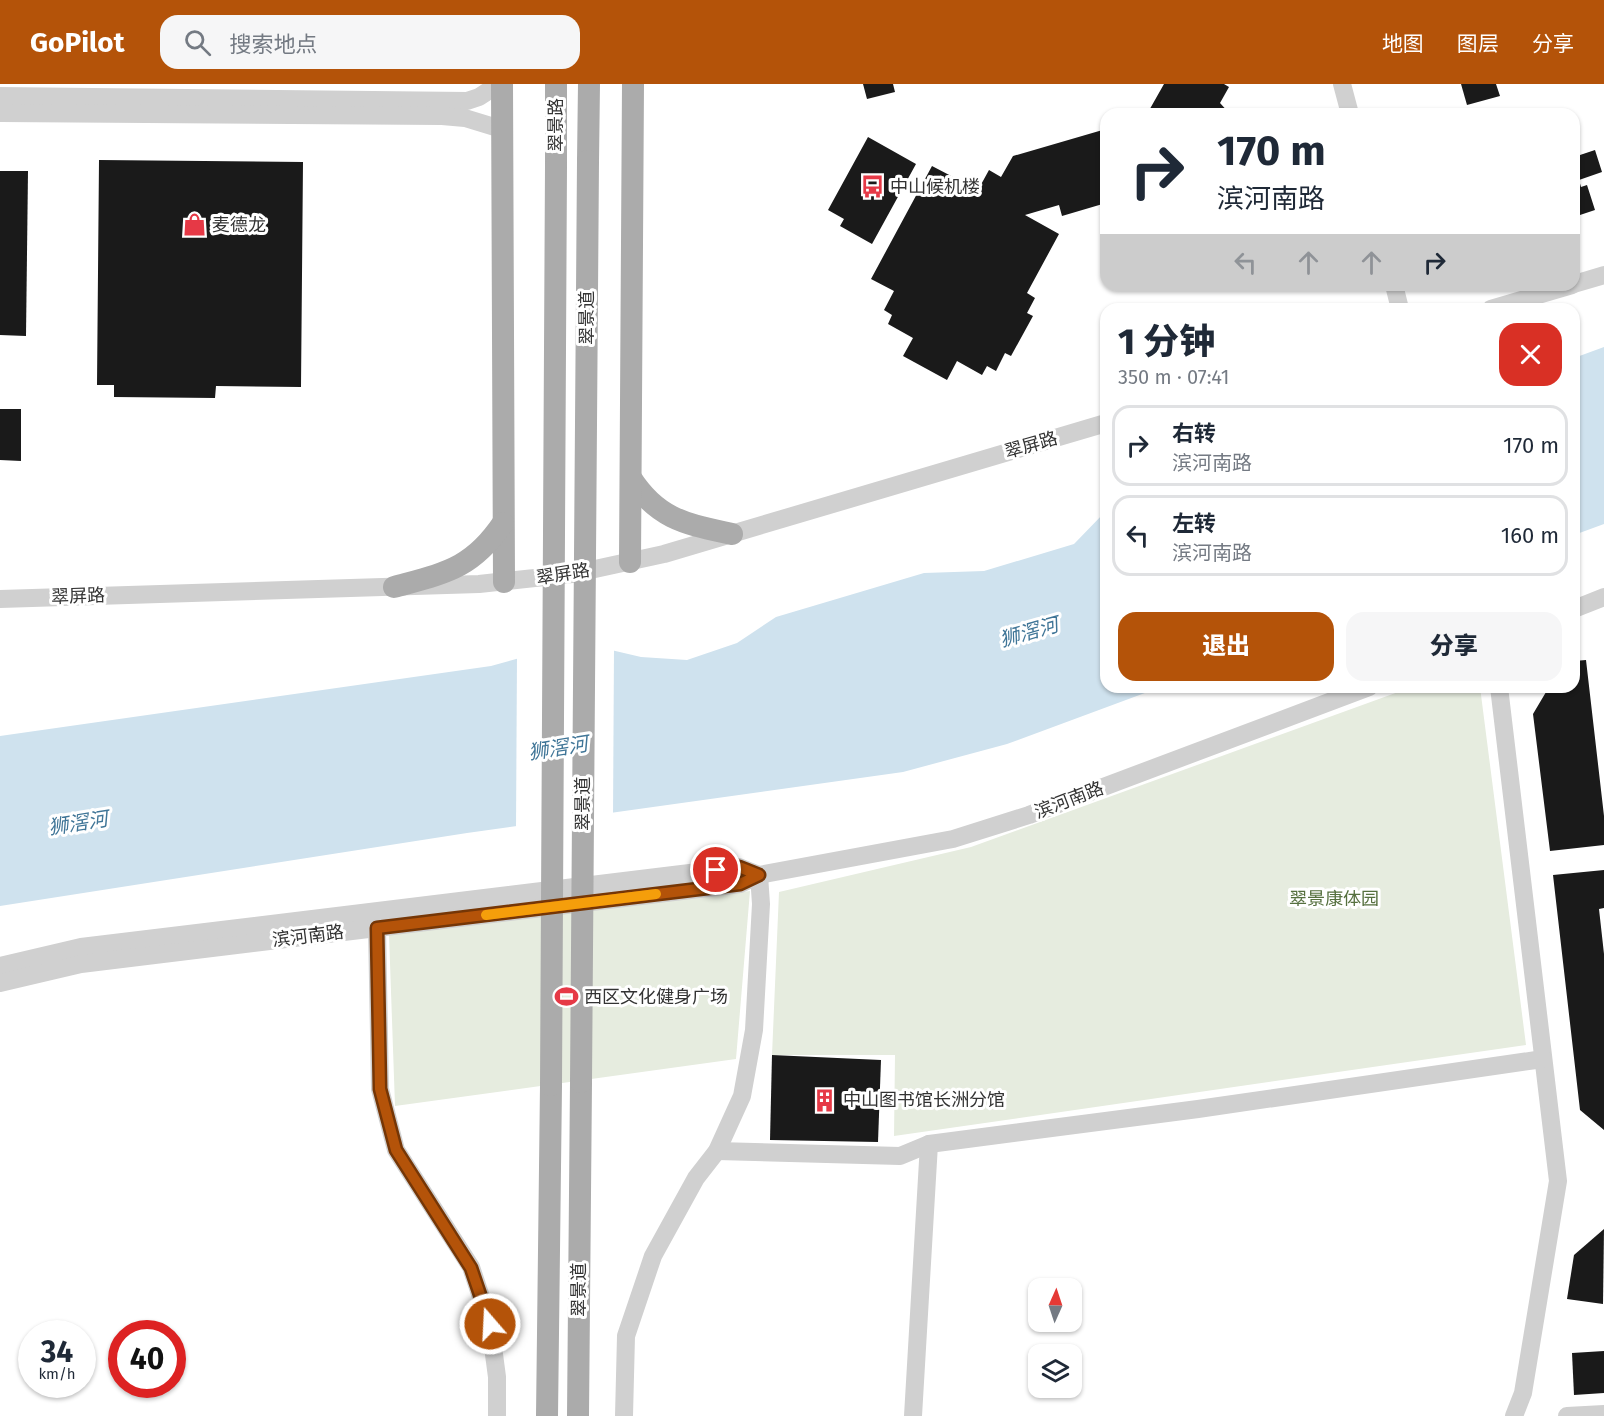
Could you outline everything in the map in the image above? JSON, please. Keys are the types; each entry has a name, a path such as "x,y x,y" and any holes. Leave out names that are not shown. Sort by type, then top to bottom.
{"main road":[{"path":"501,84 504,582"},
{"name":"翠景路","path":"547,1416 556,84"},
{"name":"翠景道","path":"578,1416 589,84"},
{"path":"630,562 633,84"},
{"path":"631,478 650,502 675,519 689,525 732,534"},
{"path":"394,587 446,572 463,564 479,553 502,523"}],"street":[{"path":"0,96 467,100 479,97 501,84"},
{"path":"1342,84 1348,108"},
{"path":"0,113 442,116 465,118 501,129"},
{"path":"1580,283 1604,275"},
{"path":"1512,303 1552,291"},
{"name":"翠屏路","path":"0,599 394,587 504,582 572,574 630,562 732,534 1100,425"},
{"path":"1580,607 1604,597"},
{"name":"滨河南路","path":"0,983 81,963 739,867 759,875 953,839 1029,815 1353,693"},
{"path":"1500,693 1558,1181 1523,1393 1514,1416"},
{"path":"624,1416 626,1336 652,1256 696,1178 717,1151 742,1096 754,1030 761,904 759,875"},
{"path":"375,920 380,1089 396,1150 471,1268 490,1324 497,1377 496,1416"},
{"name":"滨河南路","path":"0,966 81,947 375,920"},
{"path":"717,1151 900,1156 929,1144 1186,1111 1543,1059"},
{"path":"913,1416 929,1144"},
{"path":"1567,1416 1604,1414"}],"green space":[{"name":"翠景康体园","path":"1395,693 1481,693 1526,1045 894,1136 895,1055 772,1055 779,892 971,847"},
{"name":"西区文化健身广场","path":"750,891 736,1059 395,1106 389,934"}],"water":[{"path":"1604,347 1604,524 1580,533 1580,356"},
{"name":"狮滘河","path":"1100,517 1100,693 1145,693 1007,744 903,772 467,833 0,906 0,736 491,666 577,642 641,657 687,660 737,643 776,617 924,573 984,571 1074,544"}],"pier":[{"path":"577,639 614,648 613,816 516,829 517,656"}],"building":[{"path":"863,84 893,84 895,92 867,99"},
{"path":"1164,84 1224,84 1229,87 1220,103 1225,108 1150,108"},
{"path":"1461,84 1496,84 1500,96 1467,105"},
{"path":"1100,131 1100,205 1062,216 1059,205 1025,215 1059,234 1027,293 1035,298 1027,313 1033,316 1011,356 1005,353 996,371 987,366 982,375 957,361 947,380 903,356 913,338 888,324 892,315 884,310 894,291 871,279 932,166 978,190 989,170 1001,177 1013,156"},
{"name":"中山候机楼","path":"868,137 916,164 872,244 840,226 844,219 828,210"},
{"path":"1595,150 1602,172 1580,180 1580,155"},
{"path":"99,160 303,162 301,387 216,386 215,398 114,397 114,385 97,385"},
{"path":"0,171 28,171 26,336 0,335"},
{"path":"1580,184 1581,187 1587,185 1595,210 1580,215"},
{"path":"0,409 21,409 21,461 0,460"},
{"path":"1580,660 1586,660 1604,816 1604,845 1550,851 1533,714 1545,693 1580,693"},
{"path":"1604,870 1604,908 1599,909 1604,954 1604,1130 1580,1110 1553,875"},
{"name":"中山图书馆长洲分馆","path":"772,1055 881,1060 878,1142 770,1140"},
{"path":"1604,1229 1603,1304 1567,1299 1574,1255"},
{"path":"1604,1351 1604,1393 1574,1395 1572,1353"}],"slow traffic":[{"path":"486,915 656,894"}],"place":[{"name":"中山候机楼","path":"872,187"},
{"name":"麦德龙","path":"194,225"},
{"name":"西区文化健身广场","path":"566,997"},
{"name":"中山图书馆长洲分馆","path":"825,1100"}],"route":[{"path":"490,1324 471,1268 396,1150 380,1089 377,928 740,884 759,875 739,867 716,870"}]}
